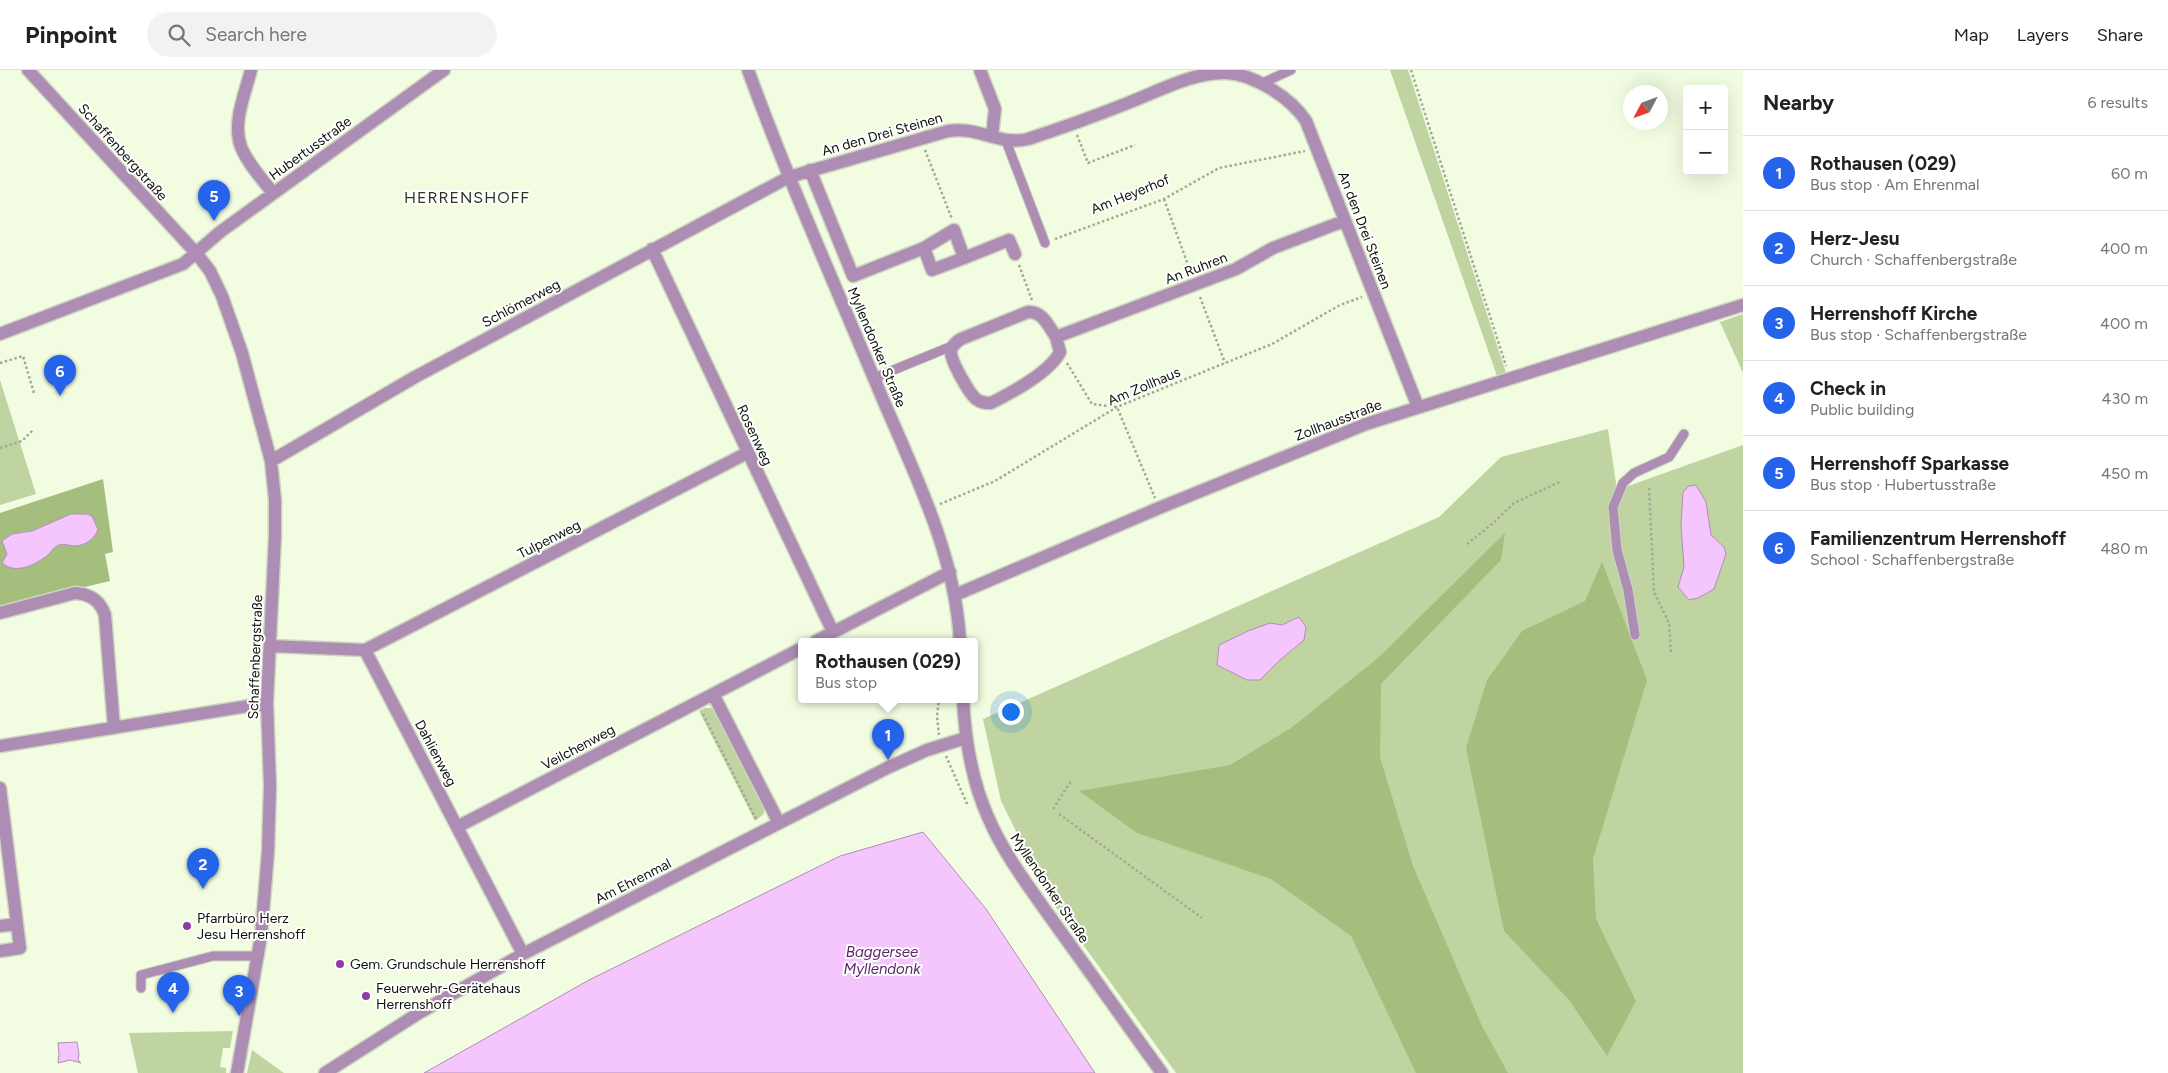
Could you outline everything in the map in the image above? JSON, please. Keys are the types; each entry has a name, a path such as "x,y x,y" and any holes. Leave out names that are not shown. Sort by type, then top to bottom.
{"street":[{"name":"Schaffenbergstraße","path":"28,70 197,254 210,271 229,314 247,369 271,461 275,536 267,703 269,836 259,956 237,1073"},
{"path":"252,70 241,111 238,132 246,156 273,193"},
{"name":"Hubertusstraße","path":"197,254 220,232 444,70"},
{"name":"Myllendonker Straße","path":"748,70 789,176 929,508 950,572 955,595 960,638"},
{"path":"980,70 995,109 992,136"},
{"name":"An den Drei Steinen","path":"789,176 920,137 958,129 967,129 1006,141 1028,140 1186,81 1205,76 1232,74 1242,76 1280,95 1297,109 1306,121 1418,407"},
{"name":"An den Drei Steinen","path":"810,170 853,276 924,248"},
{"name":"Schlömerweg","path":"271,461 415,377 789,176"},
{"name":"An Ruhren","path":"1056,337 1236,269 1270,249 1344,221"},
{"path":"964,258 954,230 924,248 932,270 964,258 1009,240 1014,254"},
{"name":"Rosenweg","path":"652,249 833,632"},
{"path":"0,334 183,264 197,254"},
{"name":"Zollhausstraße","path":"955,595 1317,443 1418,407 1743,305"},
{"path":"1025,312 1037,312 1056,337 1060,352 1053,363 999,399 988,403 977,400 953,362 952,346 960,339 1025,312"},
{"name":"Tulpenweg","path":"365,650 747,453"},
{"path":"822,638 950,572"},
{"path":"0,613 75,593 87,594 99,602 105,615 114,728"},
{"path":"270,646 365,650"},
{"name":"Dahlienweg","path":"365,650 523,954"},
{"name":"Veilchenweg","path":"457,827 798,650"},
{"path":"713,694 779,823"},
{"path":"0,746 267,703"},
{"name":"Myllendonker Straße","path":"963,703 966,738 979,792 999,840 1026,882 1162,1073"},
{"name":"Am Ehrenmal","path":"325,1073 426,1009 523,954 912,756 966,738"},
{"path":"0,788 20,948 0,951"},
{"path":"0,926 16,924"}],"lane":[{"path":"1260,84 1291,70"},
{"path":"1006,141 1044,243"},
{"path":"874,378 952,346"},
{"path":"1635,635 1628,590 1617,550 1613,507 1623,483 1634,473 1669,457 1684,434"},
{"path":"141,988 141,975 212,956 259,956"}],"path":[{"path":"1411,70 1510,378"},
{"path":"1072,124 1088,163 1135,145"},
{"path":"920,137 954,224 954,230"},
{"name":"Am Heyerhof","path":"1044,243 1164,199 1220,168 1317,149"},
{"path":"1014,254 1037,312"},
{"name":"Am Zollhaus","path":"929,508 995,481 1117,407 1272,344 1340,305 1373,292"},
{"path":"1060,352 1092,404 1117,407 1159,508"},
{"path":"0,363 23,356 34,393"},
{"path":"27,372 33,370"},
{"path":"0,448 22,441 34,430"},
{"path":"1467,544 1514,503 1562,481"},
{"path":"1649,488 1654,592 1669,623 1671,653"},
{"path":"697,702 762,831"},
{"path":"1053,809 1071,781"},
{"path":"1059,814 1202,918"}],"green space":[{"path":"1390,70 1408,70 1507,376 1497,376"},
{"path":"1743,314 1743,373 1720,322"},
{"path":"0,380 36,494 0,505"},
{"path":"1608,429 1617,490 1743,445 1743,1073 1176,1073 1050,899 1001,801 983,719 1439,517 1501,457"},
{"path":"103,479 113,552 105,554 110,581 0,607 0,513","holes":["71,514 93,538 76,546 60,544 29,566 7,554 21,532 32,531"]},
{"path":"1505,533 1501,560 1381,684 1380,757 1413,866 1482,1026 1508,1073 1416,1073 1351,936 1271,879 1137,833 1079,791 1230,765 1291,728 1379,657"},
{"path":"1602,562 1647,680 1593,859 1596,919 1636,1001 1607,1056 1569,1000 1504,931 1466,748 1487,680 1522,631 1585,601"},
{"path":"711,708 716,713 764,807 764,814 755,821 699,711"},
{"path":"233,1031 230,1048 223,1048 220,1067 226,1068 226,1073 138,1073 129,1033"},
{"path":"252,1050 284,1073 247,1073"}],"water":[{"path":"1696,485 1706,502 1711,535 1724,547 1726,554 1714,589 1698,598 1689,600 1678,587 1684,567 1681,525 1683,492 1689,486"},
{"path":"71,514 87,514 92,516 98,529 90,541 79,546 63,544 57,546 43,559 25,567 7,567 2,563 7,554 2,541 12,534 32,531"},
{"path":"1299,617 1306,627 1304,640 1260,680 1247,680 1217,665 1219,645 1270,623 1282,625"},
{"name":"Baggersee Myllendonk","path":"923,832 986,909 1095,1073 424,1073 589,980 840,856"},
{"path":"77,1042 78,1060 81,1063 70,1060 58,1063 58,1043"}],"place":[{"name":"Herrenshoff Sparkasse","path":"214,221"},
{"name":"Familienzentrum Herrenshoff","path":"60,396"},
{"name":"Rothausen (029)","path":"888,760"},
{"name":"Herz-Jesu","path":"203,889"},
{"name":"Pfarrbüro Herz Jesu Herrenshoff","path":"187,926"},
{"name":"Gem. Grundschule Herrenshoff","path":"340,964"},
{"name":"Feuerwehr-Gerätehaus Herrenshoff","path":"366,996"},
{"name":"Check in","path":"173,1013"},
{"name":"Herrenshoff Kirche","path":"239,1016"}],"district":[{"name":"HERRENSHOFF","path":"467,197"}]}
